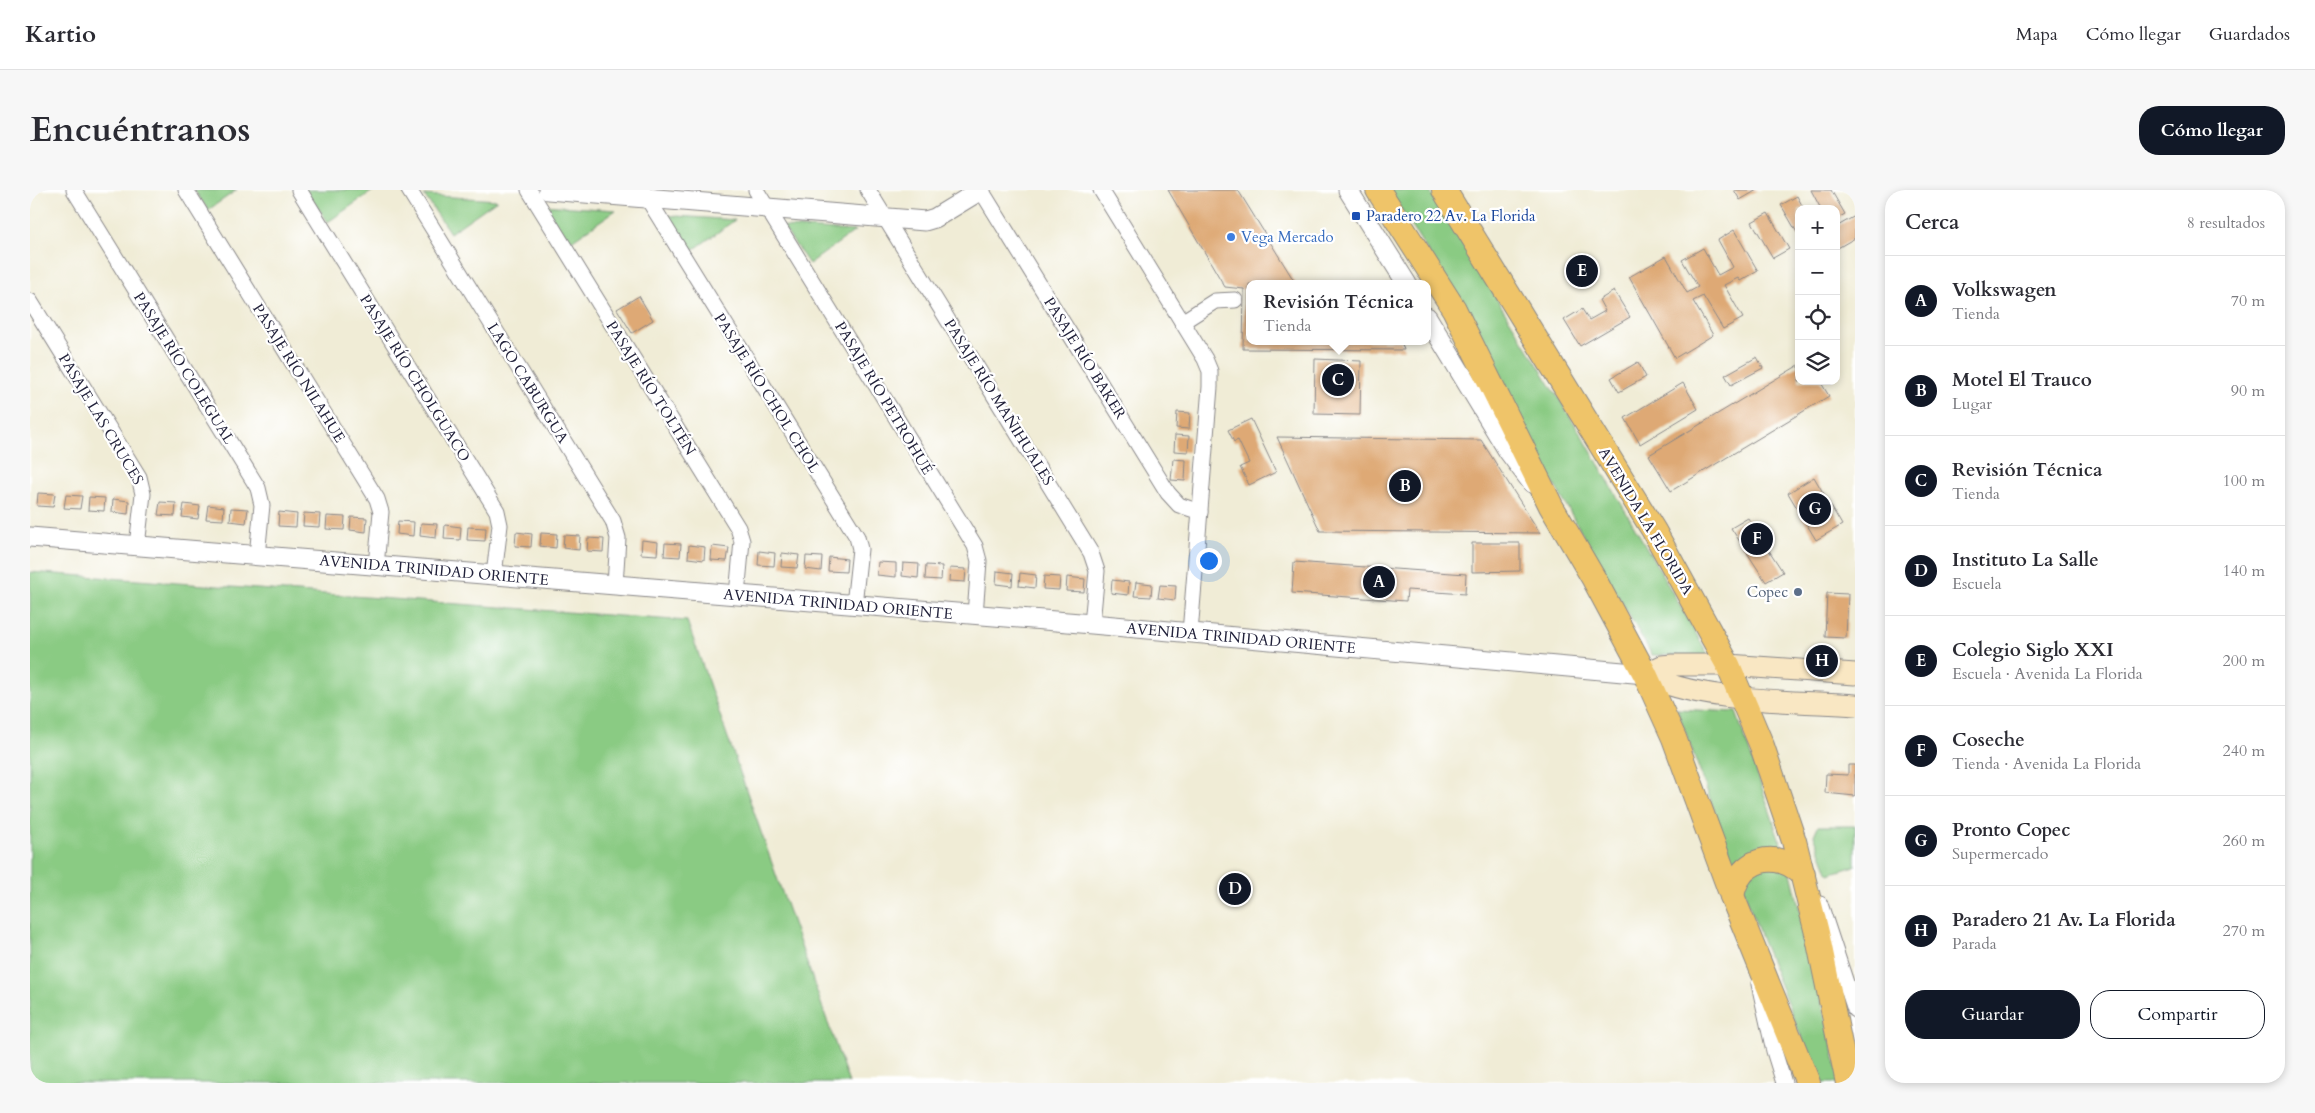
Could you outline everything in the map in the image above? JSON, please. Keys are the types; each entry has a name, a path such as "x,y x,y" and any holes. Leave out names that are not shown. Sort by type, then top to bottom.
{"main road":[{"path":"1378,190 1454,309 1551,506 1646,674 1698,797 1732,896 1808,1083"},
{"name":"AVENIDA LA FLORIDA","path":"1444,190 1654,531 1728,665 1776,785 1803,874 1848,1083"},
{"name":"AVENIDA TRINIDAD ORIENTE","path":"1646,674 1662,666 1728,665 1855,674"},
{"name":"AVENIDA TRINIDAD ORIENTE","path":"1646,674 1675,687 1742,697 1855,705"},
{"path":"1732,896 1734,887 1744,871 1760,861 1778,860 1796,867 1803,874"}],"street":[{"name":"PASAJE RÍO COLEGUAL","path":"74,190 258,488 262,505 257,556"},
{"name":"PASAJE RÍO NILAHUE","path":"186,190 377,499 381,512 376,566"},
{"name":"PASAJE RÍO CHOLGUACO","path":"299,190 497,511 500,525 494,575"},
{"name":"LAGO CABURGUA","path":"409,190 613,521 618,538 615,585"},
{"name":"PASAJE RÍO TOLTÉN","path":"529,190 738,528 742,541 737,595"},
{"path":"548,190 645,194 766,208 930,220 981,190"},
{"name":"PASAJE RÍO PETROHUÉ","path":"756,190 975,546 979,561 974,615"},
{"name":"PASAJE RÍO MAÑIHUALES","path":"868,190 1091,552 1097,571 1092,624"},
{"name":"PASAJE RÍO BAKER","path":"981,190 1168,493 1173,500 1186,508 1200,512"},
{"path":"1101,190 1205,359 1211,379 1190,633"},
{"path":"1348,190 1404,280"},
{"name":"PASAJE RÍO CHOL CHOL","path":"645,194 857,537 860,550 854,605"},
{"path":"1182,322 1215,301 1235,300"},
{"name":"PASAJE LAS CRUCES","path":"30,301 139,477 143,494 137,546"},
{"path":"1431,324 1508,451 1551,506"},
{"name":"AVENIDA TRINIDAD ORIENTE","path":"30,537 1092,624 1646,674"},
{"name":"AVENIDA LA FLORIDA","path":"1803,874 1821,909 1855,1010"},
{"path":"1753,950 1767,1023 1784,1083"}],"green space":[{"path":"194,190 237,190 208,210"},
{"path":"305,190 374,190 328,222"},
{"path":"1389,190 1429,190 1584,439 1709,656 1652,655 1527,437 1486,344"},
{"path":"424,195 497,200 450,233"},
{"path":"543,205 616,210 570,242"},
{"path":"662,215 735,220 689,253"},
{"path":"783,227 855,231 809,264"},
{"path":"30,572 687,621 849,1083 30,1083"},
{"path":"1677,709 1736,712 1791,873 1841,1083 1820,1083 1765,948"},
{"path":"1818,826 1855,826 1855,866 1829,874 1814,835"}],"building":[{"name":"Vega Mercado","path":"1168,190 1238,190 1294,280 1246,280 1246,345 1402,345 1404,350 1243,349 1244,289 1225,287"},
{"path":"1734,190 1757,190 1740,200"},
{"path":"1811,190 1831,190 1840,205 1819,205"},
{"path":"1797,196 1802,205 1795,205 1795,229 1781,205"},
{"path":"1840,205 1845,214 1840,217"},
{"path":"1768,213 1789,249 1773,258 1752,222"},
{"path":"1855,216 1855,238 1840,247 1840,225"},
{"path":"1734,230 1758,271 1740,281 1738,278 1724,285 1743,318 1723,329 1703,296 1693,301 1713,335 1675,358 1629,277 1666,256 1687,293 1698,287 1682,260 1703,248 1718,275 1733,267 1718,240"},
{"path":"1614,291 1630,317 1580,346 1564,320 1582,309 1589,320 1605,311 1599,300"},
{"path":"639,296 653,320 632,333 617,309"},
{"path":"1757,357 1763,368 1731,385 1725,375"},
{"path":"1315,359 1361,361 1360,415 1314,414"},
{"path":"1638,362 1646,377 1619,392 1611,378"},
{"path":"1795,367 1795,385 1822,385 1829,396 1671,491 1649,455"},
{"path":"1683,383 1698,409 1640,444 1625,418"},
{"path":"1177,412 1190,413 1189,429 1176,428"},
{"path":"1251,419 1276,472 1249,485 1240,467 1249,463 1238,440 1234,442 1228,430"},
{"path":"1175,435 1189,436 1188,452 1174,451"},
{"path":"1277,437 1481,440 1540,533 1320,531"},
{"path":"1173,459 1186,460 1185,481 1171,480"},
{"path":"1814,477 1842,525 1816,540 1788,493"},
{"path":"38,493 55,494 53,507 37,506"},
{"path":"66,495 82,496 80,509 64,508"},
{"path":"89,497 105,498 104,511 88,510"},
{"path":"113,499 129,501 128,514 112,512"},
{"path":"160,502 176,503 175,516 158,515"},
{"path":"184,504 200,506 198,519 182,517"},
{"path":"208,505 224,507 223,520 206,519"},
{"path":"231,508 248,509 246,523 230,521"},
{"path":"279,512 297,514 296,527 278,526"},
{"path":"304,513 320,514 319,527 303,526"},
{"path":"327,516 345,517 344,530 326,529"},
{"path":"351,517 367,518 366,532 350,530"},
{"path":"1748,518 1783,572 1766,582 1731,528"},
{"path":"398,521 414,522 413,536 397,534"},
{"path":"421,523 437,524 436,538 420,536"},
{"path":"445,525 461,527 460,540 444,539"},
{"path":"468,527 486,528 485,541 467,540"},
{"path":"516,532 532,534 531,547 515,546"},
{"path":"541,533 557,534 556,548 540,546"},
{"path":"564,535 580,536 579,550 563,548"},
{"path":"588,538 604,539 603,552 587,551"},
{"path":"642,540 658,542 657,555 641,554"},
{"path":"665,543 681,544 680,557 664,556"},
{"path":"1472,543 1520,543 1520,571 1472,572"},
{"path":"689,545 705,547 704,560 688,558"},
{"path":"712,546 729,548 727,561 711,560"},
{"path":"759,551 775,553 774,566 758,565"},
{"path":"782,553 799,555 797,568 781,567"},
{"path":"806,556 822,557 821,571 805,569"},
{"path":"829,557 847,559 846,572 828,571"},
{"path":"878,562 896,563 896,577 877,575"},
{"path":"1294,562 1466,574 1465,594 1407,590 1406,601 1292,593"},
{"path":"903,563 919,564 918,578 902,576"},
{"path":"926,565 942,566 941,580 925,579"},
{"path":"950,568 966,569 965,582 949,581"},
{"path":"997,571 1013,573 1012,586 996,584"},
{"path":"1020,573 1036,575 1035,588 1019,586"},
{"path":"1044,576 1060,577 1059,590 1043,589"},
{"path":"1067,577 1085,579 1084,592 1066,591"},
{"path":"1112,580 1129,582 1128,595 1111,593"},
{"path":"1136,582 1152,584 1151,597 1134,596"},
{"path":"1160,585 1176,586 1175,600 1158,598"},
{"path":"1827,593 1848,594 1846,638 1825,637"},
{"path":"1848,765 1855,765 1855,796 1825,793 1826,774 1848,775"}],"place":[{"name":"Paradero 22 Av. La Florida","path":"1356,216"},
{"name":"Vega Mercado","path":"1231,237"},
{"name":"Colegio Siglo XXI","path":"1582,271"},
{"name":"Revisión Técnica","path":"1338,380"},
{"name":"Motel El Trauco","path":"1405,486"},
{"name":"Pronto Copec","path":"1815,509"},
{"name":"Coseche","path":"1757,539"},
{"name":"Volkswagen","path":"1379,582"},
{"name":"Copec","path":"1798,592"},
{"name":"Paradero 21 Av. La Florida","path":"1822,661"},
{"name":"Instituto La Salle","path":"1235,889"}]}
